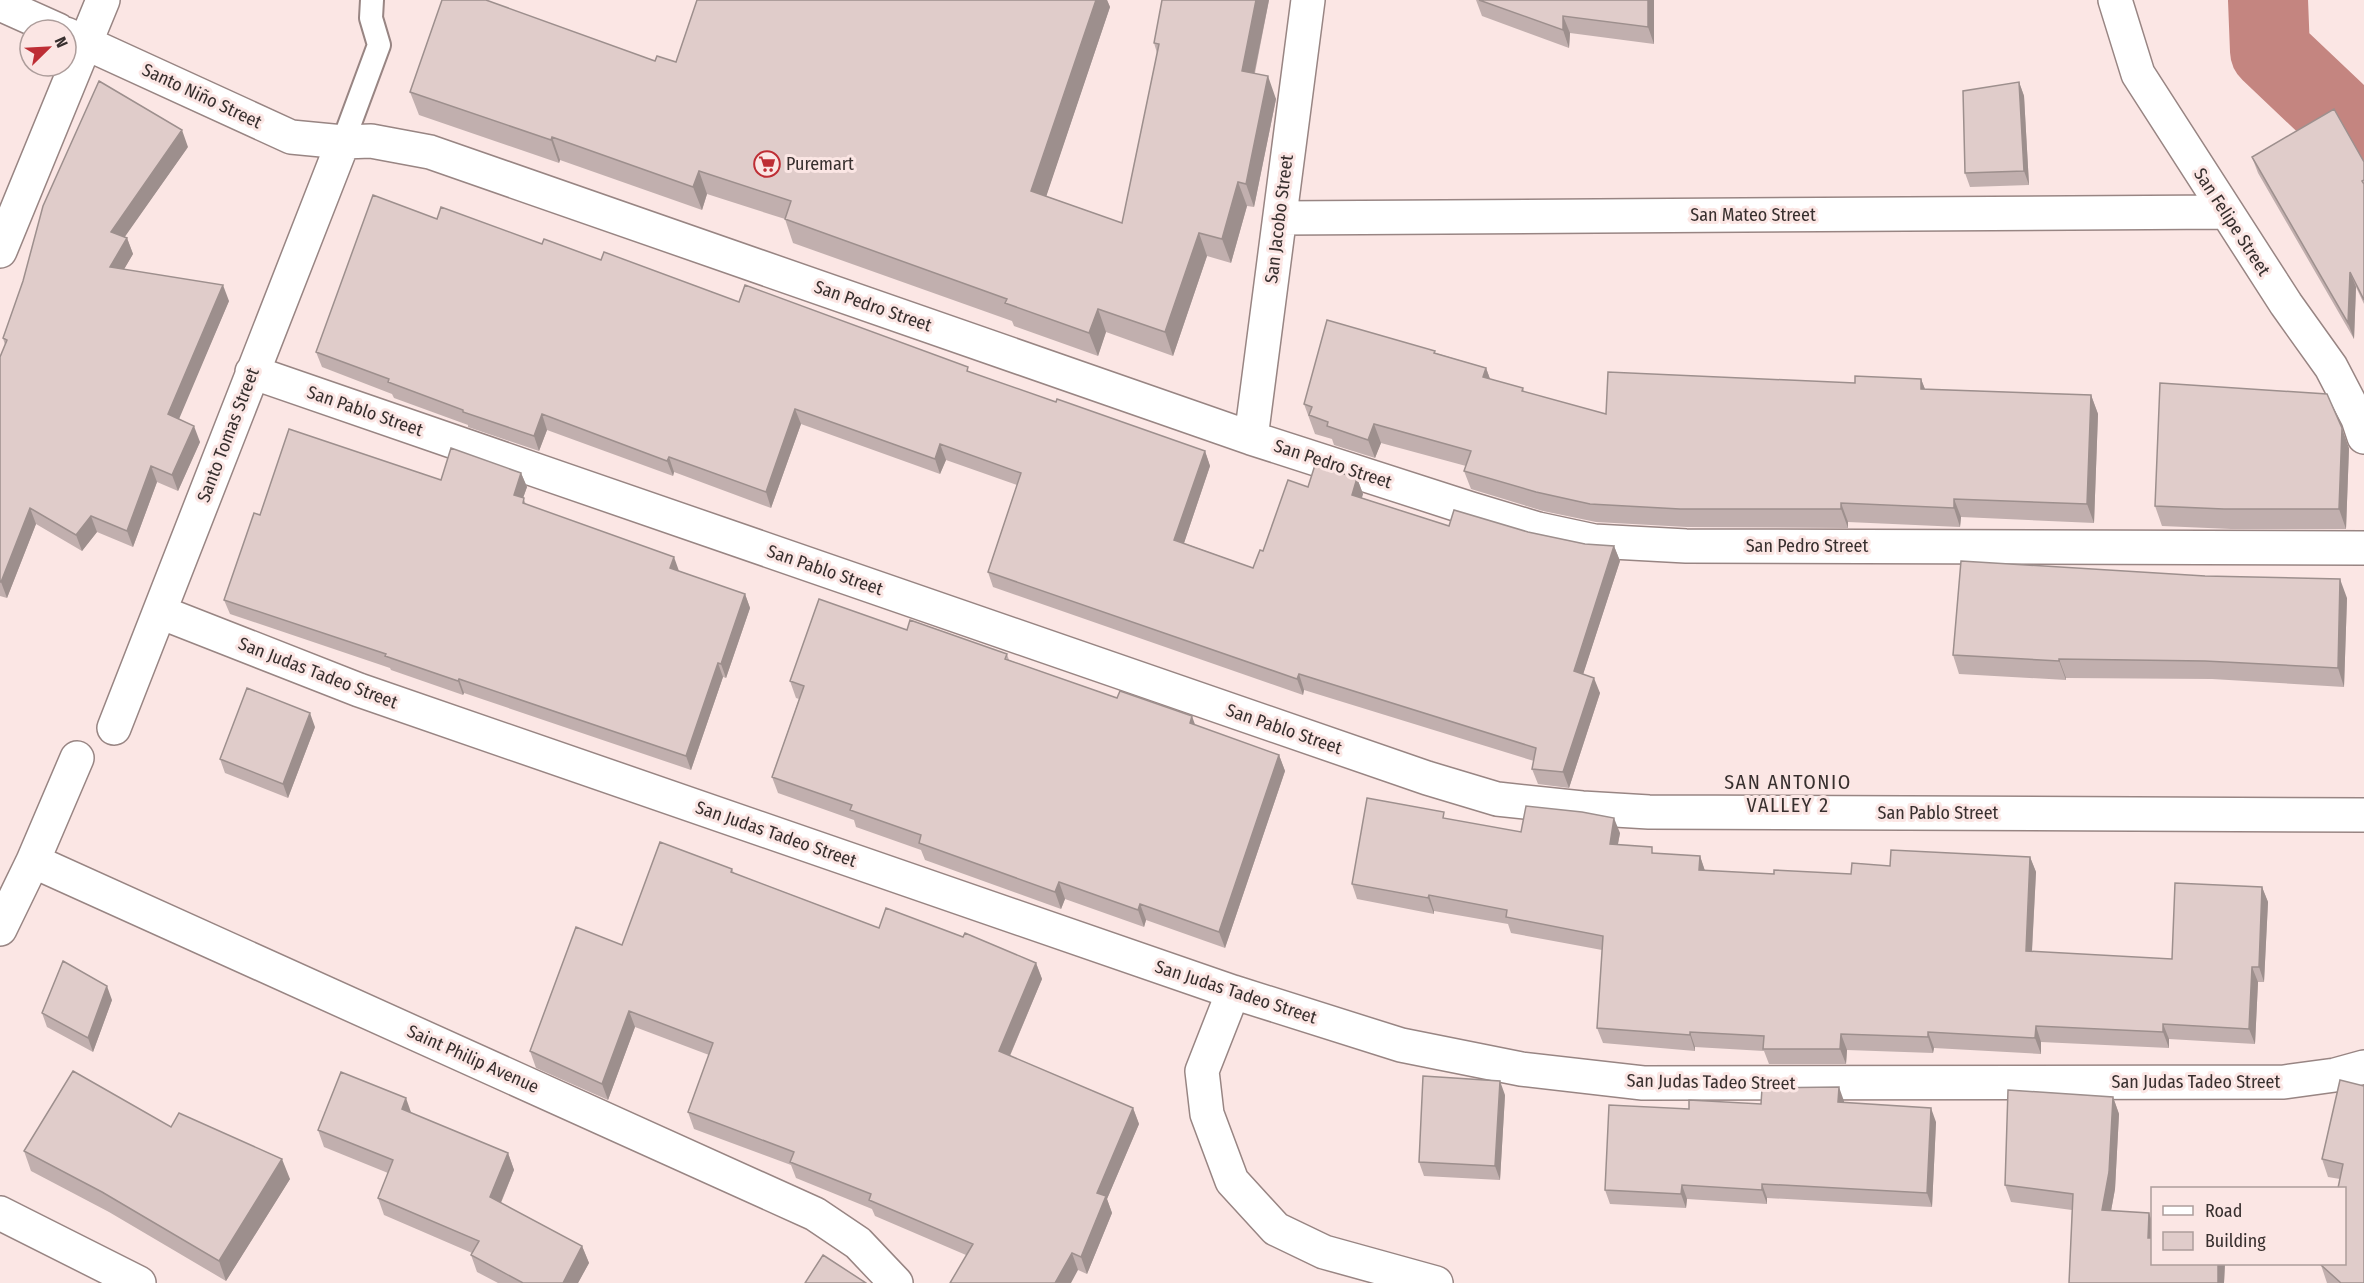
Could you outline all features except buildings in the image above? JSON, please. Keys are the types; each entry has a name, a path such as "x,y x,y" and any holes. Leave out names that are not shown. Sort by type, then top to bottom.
{"street":[{"path":"78,27 103,0"},
{"name":"San Jacobo Street","path":"1251,438 1308,0"},
{"name":"San Felipe Street","path":"2115,0 2138,74 2225,212 2331,367 2358,419 2364,437"},
{"name":"Santo Niño Street","path":"0,4 32,18"},
{"name":"Santo Niño Street","path":"78,39 291,137 344,142"},
{"path":"0,251 56,78"},
{"name":"Santo Tomas Street","path":"114,728 344,142"},
{"name":"San Pedro Street","path":"344,142 392,144 430,152 1251,438 1471,509 1538,529 1594,542 1697,546 2364,548"},
{"name":"San Mateo Street","path":"1280,218 2225,212"},
{"name":"San Pablo Street","path":"252,372 1427,778 1497,799 1649,812 2364,815"},
{"name":"San Judas Tadeo Street","path":"160,612 359,690 1233,992 1401,1045 1521,1070 1643,1083 2284,1082 2335,1075 2364,1068"},
{"path":"0,929 33,861 76,758"},
{"name":"Saint Philip Avenue","path":"33,861 815,1214 858,1243 896,1283"},
{"path":"1233,992 1202,1071 1207,1114 1232,1181 1276,1228 1324,1252 1436,1283"},
{"path":"0,1213 139,1283"}],"lane":[{"path":"344,142 379,45 365,1"}],"waterway":[{"path":"2268,0 2270,51 2364,140"}],"place":[{"name":"Puremart","path":"767,164"}],"district":[{"name":"SAN ANTONIO VALLEY 2","path":"1788,794"}]}
